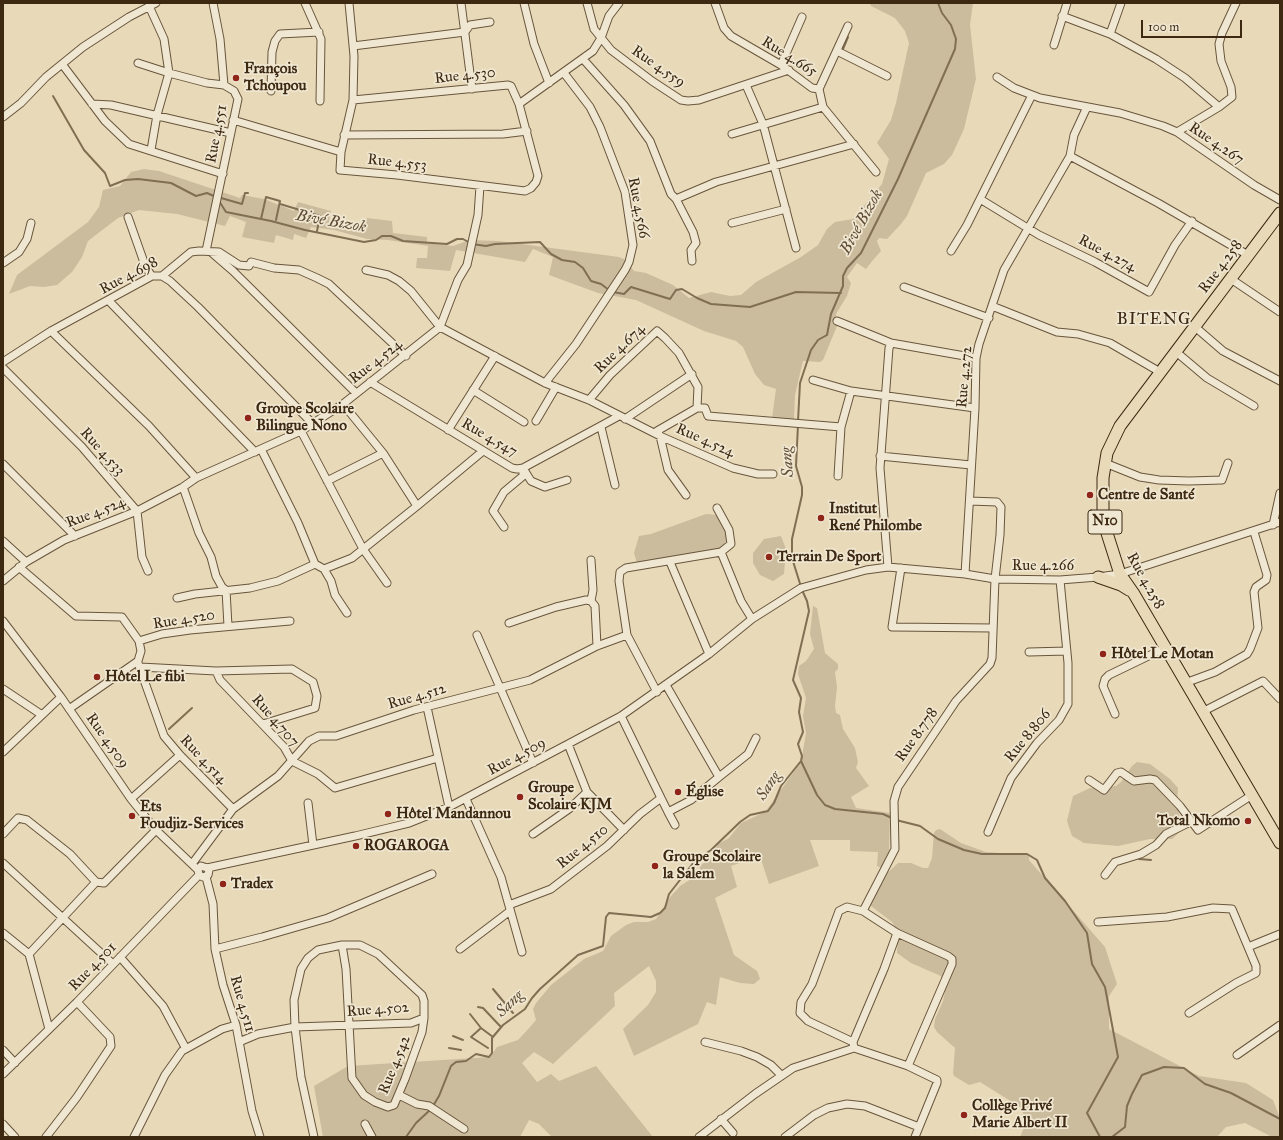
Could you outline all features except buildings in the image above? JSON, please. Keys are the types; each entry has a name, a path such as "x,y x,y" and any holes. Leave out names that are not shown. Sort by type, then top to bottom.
{"highway":[{"name":"Rue 4.258","path":"1280,213 1120,426 1112,440 1105,463 1103,478 1103,513 1112,550 1120,574 1134,594 1164,648 1280,841"},
{"path":"1098,577 1110,568 1112,550"},
{"path":"1098,577 1121,585 1134,594"}],"street":[{"name":"Rue 4.551","path":"208,252 237,94 224,85 220,39 213,3"},
{"path":"305,3 321,39 320,101"},
{"name":"Rue 4.553","path":"349,3 353,46 353,100 341,152 340,168 342,171 397,175 525,191 531,188 536,182 538,176 519,104"},
{"path":"461,3 472,90"},
{"path":"524,3 534,44 548,81"},
{"name":"Rue 4.559","path":"587,3 594,29 611,50 652,81 681,100 699,100 789,70"},
{"path":"519,104 548,81 564,73 593,51 601,38 609,16 618,3"},
{"name":"Rue 4.665","path":"715,3 724,28 731,36 789,70 812,88 819,89 823,108 876,172"},
{"path":"1054,45 1067,3"},
{"path":"1110,34 1121,3"},
{"name":"Rue 4.267","path":"1236,3 1222,33 1219,44 1221,61 1231,87 1232,97 1219,107 1177,132 1254,185 1280,200"},
{"path":"3,117 21,103 41,81 83,47 152,4 164,39 169,73 157,115 151,150"},
{"path":"1062,16 1110,34 1156,59 1185,78 1219,107"},
{"path":"781,65 802,17"},
{"path":"353,46 465,32 470,25 490,22"},
{"path":"819,89 838,51 848,26"},
{"path":"271,91 272,52 275,41 280,34 319,32"},
{"path":"838,51 887,76"},
{"path":"583,59 644,131 656,154 671,194 676,198 688,220 696,243 691,250 692,261"},
{"path":"138,63 207,84 224,85"},
{"path":"62,64 105,121 129,144 223,174"},
{"name":"Rue 4.566","path":"545,383 576,344 625,270 629,262 633,245 625,192 600,127 590,107 564,73"},
{"path":"997,77 1014,88 1032,96 1120,113 1163,126 1177,132"},
{"name":"Rue 4.530","path":"353,100 472,90 510,85 519,104"},
{"path":"746,85 763,124 773,168 796,248"},
{"path":"951,251 980,199 1032,96"},
{"path":"92,104 111,105 231,133"},
{"name":"Rue 4.272","path":"965,574 975,408 976,358 1004,270 1070,156 1074,135 1086,107"},
{"path":"732,134 823,108"},
{"path":"233,120 341,152"},
{"path":"344,135 503,134 527,131"},
{"path":"676,198 716,182 773,168 854,144"},
{"path":"1070,156 1192,222 1248,256"},
{"path":"440,327 458,280 467,265 478,215 480,186"},
{"name":"Rue 4.274","path":"980,199 1028,228 1095,262 1149,292 1152,290 1175,245 1192,222"},
{"path":"732,223 786,209"},
{"path":"128,217 146,268 152,276"},
{"path":"3,263 19,252 27,239 31,223"},
{"name":"Rue 4.698","path":"3,362 51,331 109,301 152,276 162,276 191,252 208,252"},
{"path":"208,252 219,252 239,265 249,266 251,262 274,268 299,270 329,284 406,356"},
{"path":"208,252 238,276 356,393"},
{"path":"366,270 388,275 411,291 440,327"},
{"path":"162,276 170,281 198,307 312,423"},
{"path":"1231,279 1280,312"},
{"path":"904,287 989,318"},
{"path":"109,301 258,451 298,523 315,564 324,569 331,581 335,594 347,613"},
{"path":"992,306 1057,332 1078,334 1110,343 1160,372"},
{"path":"837,321 891,343 976,358"},
{"path":"1194,326 1223,351 1280,381"},
{"name":"Rue 4.524","path":"3,581 26,562 75,536 137,511 183,487 196,478 301,431 343,404 406,356 440,327 545,383 589,400 660,436 737,470 758,474 773,474"},
{"path":"51,331 149,426 196,478"},
{"name":"Rue 4.674","path":"589,400 610,375 657,331 678,352 692,374 698,387 697,408"},
{"path":"888,568 880,484 880,456 889,348 891,343"},
{"path":"1175,351 1207,378 1254,406"},
{"path":"448,430 495,356"},
{"name":"Rue 4.533","path":"3,368 82,447 137,511"},
{"name":"Rue 4.547","path":"370,382 512,468 523,468 601,426 622,417 692,374"},
{"path":"813,380 851,391 975,408"},
{"path":"536,421 556,387"},
{"path":"474,390 524,422"},
{"path":"838,476 841,427 851,391"},
{"path":"343,404 382,453 417,506"},
{"path":"686,495 668,470 660,436 657,431 697,408 705,408 708,416 841,427"},
{"path":"601,426 615,485"},
{"path":"301,431 363,549 387,583"},
{"path":"324,569 352,558 483,451"},
{"path":"327,480 382,453"},
{"path":"880,456 972,465"},
{"path":"1105,463 1140,477 1159,480 1203,481 1222,480 1228,463"},
{"path":"3,464 75,536"},
{"path":"523,468 531,481 545,487 566,480"},
{"path":"504,527 493,511 504,492 523,476 523,468"},
{"path":"183,487 198,533 211,557 216,576 222,587 226,590 228,626"},
{"path":"1276,524 1280,493"},
{"name":"Rue 8.778","path":"863,912 895,849 894,801 899,784 956,701 990,664 1001,507 997,502 970,501"},
{"path":"657,692 627,635 619,581 620,572 626,568 670,562 721,552 730,544 729,530 717,508"},
{"path":"137,511 142,557 148,571"},
{"name":"Rue 4.266","path":"801,588 866,570 888,568 965,574 995,579 1060,580 1098,577 1120,574 1198,547 1254,532 1276,524"},
{"path":"1185,682 1215,672 1246,654 1250,650 1258,628 1254,592 1256,587 1266,580 1268,575 1254,532"},
{"path":"3,541 26,562"},
{"path":"721,552 741,601 752,619"},
{"path":"591,560 593,590 591,601"},
{"path":"670,562 709,654"},
{"path":"177,598 195,594 250,588 278,581 315,564"},
{"path":"19,567 76,616 122,617 139,641"},
{"path":"901,568 892,626 993,628"},
{"name":"Rue 8.806","path":"988,832 1011,778 1023,761 1059,720 1068,704 1067,651 1060,580"},
{"name":"Rue 4.509","path":"201,874 201,866 207,868 409,823 466,799 621,716 709,654 752,619 801,588"},
{"path":"509,623 556,607 586,600 591,601 595,606 597,646"},
{"name":"Rue 4.509","path":"3,621 61,697 131,799 156,830 201,874"},
{"name":"Rue 4.520","path":"139,664 141,650 139,641 162,634 228,626 290,621"},
{"path":"477,635 533,763"},
{"name":"Rue 4.512","path":"233,809 278,776 310,741 319,736 336,736 427,707 530,680 597,646 627,635"},
{"path":"1115,714 1103,686 1105,679 1110,675 1164,648"},
{"path":"1029,652 1067,651"},
{"path":"69,709 139,664 216,671 292,669 313,682 317,696 315,708 263,724"},
{"name":"Rue 4.514","path":"139,664 161,729 167,741 233,809"},
{"name":"Rue 4.707","path":"216,671 220,680 284,746 292,762 318,774 328,784 338,788 438,758"},
{"path":"1202,712 1263,681 1280,699"},
{"path":"666,685 719,777"},
{"path":"3,689 42,715"},
{"path":"3,752 61,697"},
{"path":"427,707 449,807"},
{"path":"621,716 675,825"},
{"path":"668,812 691,800 748,754 756,738"},
{"path":"568,744 587,792 624,830"},
{"path":"131,799 180,755"},
{"path":"1088,780 1104,790 1116,773 1121,772 1134,781 1150,779 1155,780 1180,806 1190,822 1198,830 1252,795"},
{"path":"533,834 556,819 587,792"},
{"name":"Rue 4.510","path":"460,949 510,908 551,889 607,846 640,814 661,798"},
{"path":"466,799 501,877 522,952"},
{"path":"308,803 313,845"},
{"path":"192,864 233,809"},
{"path":"3,834 18,818 27,820 70,854 96,882 104,883 156,830"},
{"path":"1105,875 1116,862 1141,854 1156,845 1166,834 1190,822"},
{"path":"3,862 114,964"},
{"name":"Rue 4.511","path":"201,874 213,904 215,948 222,985 236,1025 252,1111 260,1137"},
{"name":"Rue 4.501","path":"3,1074 77,1002 201,874"},
{"path":"215,948 262,937 328,918 432,874"},
{"path":"29,954 96,882"},
{"path":"908,1066 952,964 952,959 897,933 863,912 847,907 839,912 823,958 812,984 801,1002 799,1008 800,1013 808,1021 854,1045 908,1066 937,1080 915,1137"},
{"path":"1098,922 1167,918 1214,908 1232,909 1256,966 1256,973 1236,983 1189,1013"},
{"path":"3,933 29,954 49,1029"},
{"path":"698,1137 781,1075 793,1068 854,1045 897,933"},
{"path":"1248,947 1280,934"},
{"name":"Rue 4.502","path":"239,1042 258,1034 295,1027 411,1023 424,1018 424,1001 422,995 378,954 360,945 342,945 318,950 308,958 301,969 294,1000 295,1027 301,1077 314,1137"},
{"name":"Rue 4.542","path":"342,945 346,969 350,1067 352,1078 364,1095 383,1106 394,1105 422,1032 424,1018"},
{"path":"120,957 163,1006 185,1047"},
{"path":"46,1137 77,1097 111,1046 110,1037 77,1002"},
{"path":"143,1137 135,1135 175,1058 185,1047 222,1029 236,1025"},
{"path":"1237,1055 1280,1025"},
{"path":"704,1042 741,1051 757,1057 771,1065 781,1075"},
{"path":"3,1050 15,1063"},
{"path":"399,1095 417,1104 429,1106 464,1129"},
{"path":"785,1137 814,1115 828,1108 847,1104 865,1106 919,1126"},
{"path":"721,1119 733,1133"},
{"path":"3,1124 15,1137"},
{"path":"365,1124 372,1137"}],"shaded area":[{"path":"870,3 973,3 970,25 976,79 964,129 952,155 944,164 926,173 907,216 887,239 879,238 877,241 881,251 866,269 857,263 847,277 851,283 847,296 836,314 837,326 823,360 820,362 803,361 795,395 794,419 772,418 776,389 764,385 755,374 743,347 736,341 704,331 636,300 598,293 549,275 553,257 533,249 525,262 456,250 450,271 416,268 417,258 427,258 428,246 388,240 367,239 334,230 311,227 306,238 294,234 293,240 276,235 274,243 242,237 246,222 230,216 225,226 177,214 139,210 118,218 88,241 82,257 72,272 57,285 44,287 30,286 9,294 17,275 88,222 99,207 103,190 120,186 131,172 144,169 159,171 240,198 242,195 264,199 294,211 298,202 331,211 329,221 364,227 367,218 392,221 393,233 427,237 427,243 453,246 470,240 499,241 619,257 624,259 634,271 646,273 673,285 689,298 711,292 730,296 741,295 756,282 801,257 818,245 827,229 835,222 853,219 882,184 889,159 877,143 891,120 909,43 905,31 895,18 871,6"},
{"path":"706,514 717,515 724,526 728,540 725,547 711,551 637,563 634,553 639,536 651,534"},
{"name":"Terrain De Sport","path":"781,536 786,549 784,574 773,581 760,575 753,563 753,553 764,539"},
{"path":"813,606 817,608 825,653 838,664 838,669 835,672 837,687 835,706 836,713 840,715 843,729 855,748 858,762 856,768 869,786 851,797 856,808 890,813 889,851 882,868 877,866 878,852 850,851 850,840 810,840 819,866 769,884 760,856 731,866 737,887 715,898 734,955 757,971 760,979 754,984 740,983 720,977 716,1005 707,1002 698,1024 634,1056 623,1029 648,1005 656,992 656,981 649,966 614,993 615,1006 553,1064 534,1052 522,1063 537,1082 551,1074 559,1081 596,1066 653,1137 552,1137 539,1124 529,1120 520,1137 323,1137 314,1086 348,1066 490,1057 497,1047 518,1040 536,1020 533,1009 551,985 584,959 603,951 611,936 626,925 634,922 648,922 656,919 671,896 680,886 691,879 698,880 702,874 699,866 712,858 718,844 729,838 741,823 765,812 801,762 806,733 803,716 806,698 798,674 799,666 806,661 814,649 810,634"},
{"path":"1137,762 1150,764 1170,779 1178,788 1177,807 1182,825 1181,831 1172,839 1150,839 1118,846 1084,843 1072,836 1067,821 1073,796 1090,788 1116,786"},
{"path":"940,829 961,843 986,852 1029,855 1029,860 1105,947 1117,984 1109,996 1109,1029 1199,1076 1246,1083 1273,1100 1280,1118 1280,1137 1272,1137 1245,1123 1226,1127 1217,1137 1020,1137 1027,1121 1020,1107 980,1082 969,1085 954,1076 955,1048 937,1032 934,1027 935,1019 943,1001 945,991 941,976 911,963 897,953 898,932 892,922 871,906 870,898 880,880 898,863 911,863 923,868 928,868 932,858 934,833 936,830"}],"waterway":[{"name":"Bivé Bizok","path":"798,421 800,383 811,350 818,340 827,335 831,314 843,286 843,276 847,268 861,253 898,179 955,49 956,39 951,25 942,13 938,3"},
{"path":"843,49 848,37"},
{"name":"Bivé Bizok","path":"53,96 84,150 105,173 110,186 125,180 138,179 171,183 196,196 207,193 216,197"},
{"path":"221,198 242,204 245,193 248,193"},
{"path":"261,219 266,197 280,201 276,220"},
{"name":"Bivé Bizok","path":"219,201 226,212 364,242 376,240 382,236 391,236 403,241 447,244 457,239 463,239 472,244 486,246 495,244 540,242 551,254 562,260 575,262 583,268 591,281 601,284 609,290"},
{"path":"280,204 320,216 317,231"},
{"name":"Bivé Bizok","path":"613,292 624,294 631,287 670,299 676,290 682,289 711,304 750,307 796,292 841,293"},
{"name":"Sang","path":"433,1106 439,1096 451,1066 456,1062 466,1061 476,1054 489,1057 492,1053 492,1038 503,1025 525,1009 540,989 578,955 603,946 606,917 609,913 651,917 660,913 665,908 669,894 694,862 711,850 740,822 750,815 768,811 774,803 781,786 801,761 802,756 798,744 803,732 799,712 801,698 793,680 809,611 792,558 792,539 802,495 802,487 796,466 798,425"},
{"path":"169,729 192,708"},
{"path":"801,761 817,795 825,805 835,809 883,814 892,818"},
{"path":"896,820 920,826 938,839 964,850 982,854 1027,854 1037,860 1045,878 1065,901 1087,933 1092,964 1105,987 1118,1057 1087,1113 1100,1137"},
{"path":"1139,859 1151,860"},
{"path":"493,989 513,1013"},
{"path":"478,1007 483,1008 500,1026"},
{"path":"470,1014 481,1028 493,1037"},
{"path":"481,1028 471,1037 488,1048"},
{"path":"453,1036 463,1040"},
{"path":"449,1048 461,1050"},
{"path":"1112,1137 1125,1127 1127,1106 1142,1075 1164,1067 1184,1068 1205,1084 1231,1093 1280,1119"},
{"name":"Sang","path":"406,1137 416,1123 430,1110"}],"place":[{"name":"François Tchoupou","path":"236,78"},
{"name":"Groupe Scolaire Bilingue Nono","path":"248,418"},
{"name":"Centre de Santé","path":"1090,495"},
{"name":"Institut René Philombe","path":"821,518"},
{"name":"Terrain De Sport","path":"769,557"},
{"name":"Hôtel Le Motan","path":"1103,654"},
{"name":"Hôtel Le fibi","path":"97,677"},
{"name":"Église","path":"678,792"},
{"name":"Groupe Scolaire KJM","path":"520,797"},
{"name":"Hôtel Mandannou","path":"388,814"},
{"name":"Ets Foudjiz-Services","path":"132,816"},
{"name":"Total Nkomo","path":"1248,821"},
{"name":"ROGAROGA","path":"356,846"},
{"name":"Groupe Scolaire la Salem","path":"655,866"},
{"name":"Tradex","path":"223,884"},
{"name":"Collège Privé Marie Albert II","path":"964,1115"}],"district":[{"name":"BITENG","path":"1154,320"}]}
